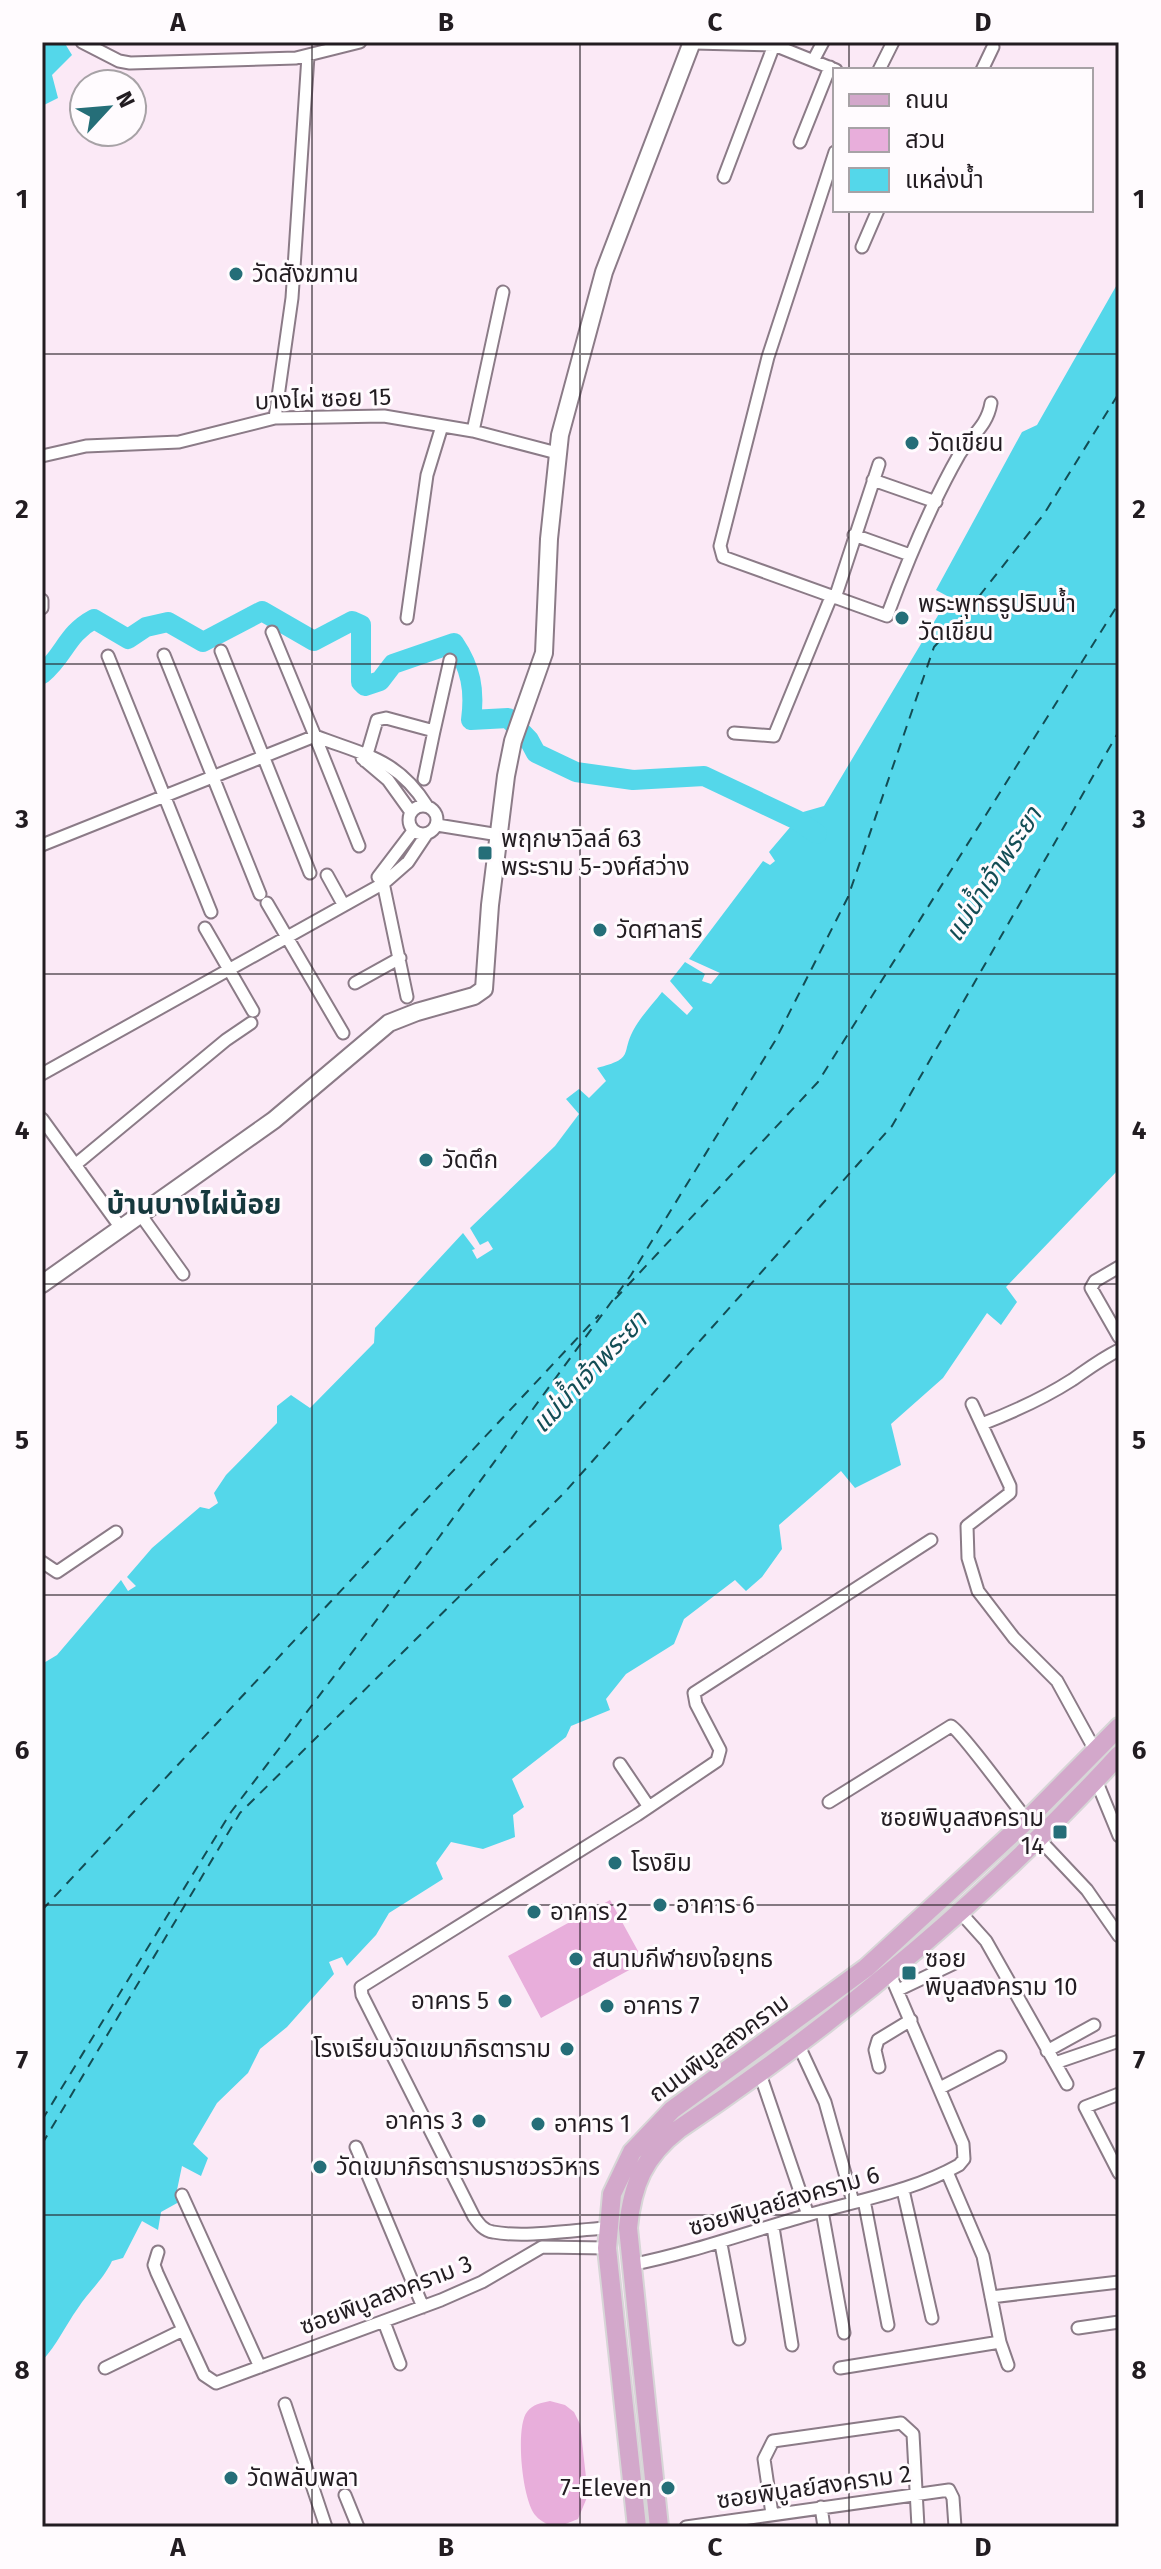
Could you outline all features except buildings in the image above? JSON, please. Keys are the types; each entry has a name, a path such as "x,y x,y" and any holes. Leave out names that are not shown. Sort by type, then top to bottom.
{"main road":[{"name":"ถนนพิบูลสงคราม","path":"637,2527 606,2228 615,2182 632,2152 653,2126 866,1968 1027,1820 1119,1727"},
{"name":"ถนนพิบูลสงคราม","path":"659,2527 630,2265 629,2212 641,2169 663,2142 759,2071 894,1982 960,1912 1119,1755"}],"street":[{"path":"82,42 119,61 130,63 308,56 360,42"},
{"path":"42,1284 274,1120 389,1023 480,994 485,985 499,835 513,741 544,653 557,453 586,329 604,272 693,42 774,45 833,69 800,142"},
{"path":"814,59 823,42"},
{"path":"880,68 893,42"},
{"path":"724,177 774,45"},
{"path":"983,68 993,47"},
{"path":"275,418 292,298 308,56"},
{"path":"833,158 768,357 720,546 727,560 887,616 910,555 959,456 988,420 991,403"},
{"path":"862,247 877,212"},
{"path":"473,431 503,292"},
{"name":"บางไผ่ ซอย 15","path":"42,456 86,446 179,442 275,418 384,416 473,431 557,453"},
{"path":"407,618 427,475 442,426"},
{"path":"734,733 774,736 833,598 879,464"},
{"path":"873,480 936,502"},
{"path":"854,535 910,555"},
{"path":"42,600 42,608"},
{"path":"272,632 359,846"},
{"path":"221,651 310,873"},
{"path":"164,655 264,898 343,1033"},
{"path":"108,656 211,912"},
{"path":"424,779 450,660"},
{"path":"366,757 374,725 381,718 434,731"},
{"path":"42,845 315,736 394,767 427,806 437,813 437,825 426,835 408,862 371,888 42,1074"},
{"path":"366,757 388,780 411,812"},
{"path":"411,812 427,806"},
{"path":"411,812 409,818 413,831"},
{"path":"437,825 499,835"},
{"path":"413,831 426,835"},
{"path":"407,997 382,878 413,831"},
{"path":"327,875 343,904"},
{"path":"75,1165 252,1017 205,928"},
{"path":"355,983 400,958"},
{"path":"42,1119 121,1228"},
{"path":"140,1214 183,1274"},
{"path":"1119,1267 1095,1281 1091,1288 1119,1337"},
{"path":"982,1424 1026,1407 1072,1380 1090,1364 1119,1350"},
{"path":"972,1404 1010,1486 1010,1493 967,1526 972,1577 987,1607 1057,1681 1096,1752"},
{"path":"42,1562 57,1572 116,1532"},
{"path":"606,2228 492,2232 474,2217 362,1995 361,1987 649,1807 720,1757 694,1693 931,1540"},
{"path":"829,1802 951,1726 959,1730 1027,1820"},
{"path":"620,1764 649,1807"},
{"path":"1096,1780 1119,1836"},
{"path":"1038,1838 1087,1890 1119,1936"},
{"path":"960,1912 986,1941 1067,2084"},
{"path":"959,1961 894,1982 965,2153 959,2165 947,2172 983,2256 1000,2342 1008,2365"},
{"path":"879,2067 875,2050 878,2040 911,2020"},
{"path":"1047,2051 1094,2025"},
{"path":"1055,2063 1119,2041"},
{"path":"798,2044 825,2102 858,2201 888,2325"},
{"path":"940,2088 1000,2057"},
{"path":"759,2071 808,2215"},
{"path":"1119,2094 1085,2107 1113,2147 1119,2173"},
{"path":"356,2147 423,2307"},
{"name":"ซอยพิบูลย์สงคราม 6","path":"630,2265 721,2244 808,2215 903,2190 947,2172"},
{"path":"903,2190 932,2318"},
{"path":"182,2195 260,2367"},
{"path":"822,2211 844,2333"},
{"path":"773,2227 792,2345"},
{"path":"525,2232 537,2249 607,2248"},
{"path":"721,2244 739,2339"},
{"name":"ซอยพิบูลสงคราม 3","path":"183,2330 204,2375 216,2383 225,2381 423,2307 482,2282 537,2249"},
{"path":"105,2368 183,2330 154,2265 158,2252"},
{"path":"991,2297 1119,2282"},
{"path":"384,2322 400,2364"},
{"path":"1078,2328 1119,2322"},
{"path":"840,2368 1000,2342"},
{"path":"285,2404 326,2527"},
{"path":"772,2514 764,2459 769,2445 780,2438 906,2425 913,2434 918,2527"},
{"name":"ซอยพิบูลย์สงคราม 2","path":"686,2527 949,2490 953,2498 955,2527"},
{"path":"345,2495 358,2527"},
{"path":"821,2507 824,2527"}],"green space":[{"name":"สนามกีฬายงใจยุทธ","path":"610,1900 644,1962 541,2018 508,1956"},
{"path":"550,2401 565,2405 574,2412 580,2424 588,2495 578,2519 558,2527 540,2520 531,2508 522,2464 523,2420 535,2406"}],"water":[{"path":"42,42 64,42 72,55 52,75 58,98 42,106"},
{"name":"แม่น้ำเจ้าพระยา","path":"1119,281 1119,1169 1006,1287 1017,1302 1001,1325 987,1313 943,1378 891,1424 901,1465 855,1488 841,1471 779,1525 782,1549 762,1577 746,1591 735,1580 684,1619 674,1644 626,1674 606,1699 610,1710 571,1726 566,1737 512,1779 524,1807 513,1815 515,1837 483,1849 451,1842 436,1863 443,1879 389,1913 376,1935 347,1966 342,1957 329,1962 334,1974 287,2027 260,2049 248,2073 217,2103 193,2144 208,2158 201,2176 182,2166 177,2190 179,2202 161,2212 158,2230 142,2221 123,2258 112,2261 42,2361 42,1664 57,1655 121,1580 128,1591 136,1586 127,1577 152,1548 200,1507 209,1509 218,1503 214,1493 226,1475 277,1423 277,1406 291,1395 310,1408 374,1343 375,1328 463,1233 475,1249 472,1250 477,1259 493,1249 488,1241 480,1245 470,1228 555,1146 579,1114 566,1099 579,1089 589,1098 606,1081 597,1068 622,1058 637,1024 662,992 687,1015 693,1008 670,981 685,962 705,974 702,981 711,984 720,973 689,959 763,861 770,865 775,861 769,852 803,812 824,806 949,597 936,590 1022,432 1037,425"}],"waterway":[{"path":"42,674 77,631 94,619 128,639 146,627 168,622 203,642 262,611 314,641 352,621 361,625 361,682 365,686 380,681 393,664 454,643 470,680 471,720 508,718 529,740 536,753 576,772 633,780 704,776 797,820 817,834"}],"ferry route":[{"path":"42,2120 231,1812 432,1547 631,1275 775,1041 848,897 934,647 969,609 1044,514 1119,393"},
{"path":"615,1299 818,1082 1119,603"},
{"path":"42,2144 240,1813 564,1493 892,1126 1119,731"},
{"path":"42,1910 599,1315"}],"place":[{"name":"วัดสังฆทาน","path":"236,274"},
{"name":"วัดเขียน","path":"912,443"},
{"name":"พระพุทธรูปริมน้ำ วัดเขียน","path":"902,618"},
{"name":"พฤกษาวิลล์ 63 พระราม 5-วงศ์สว่าง","path":"485,853"},
{"name":"วัดศาลารี","path":"600,930"},
{"name":"วัดตึก","path":"426,1160"},
{"name":"ซอยพิบูลสงคราม 14","path":"1060,1832"},
{"name":"โรงยิม","path":"615,1863"},
{"name":"อาคาร 6","path":"660,1905"},
{"name":"อาคาร 2","path":"534,1912"},
{"name":"สนามกีฬายงใจยุทธ","path":"576,1959"},
{"name":"ซอย พิบูลสงคราม 10","path":"909,1973"},
{"name":"อาคาร 5","path":"505,2001"},
{"name":"อาคาร 7","path":"607,2006"},
{"name":"โรงเรียนวัดเขมาภิรตาราม","path":"567,2049"},
{"name":"อาคาร 3","path":"479,2121"},
{"name":"อาคาร 1","path":"538,2124"},
{"name":"วัดเขมาภิรตารามราชวรวิหาร","path":"320,2167"},
{"name":"วัดพลับพลา","path":"231,2478"},
{"name":"7-Eleven","path":"668,2488"}],"district":[{"name":"บ้านบางไผ่น้อย","path":"194,1204"}]}
